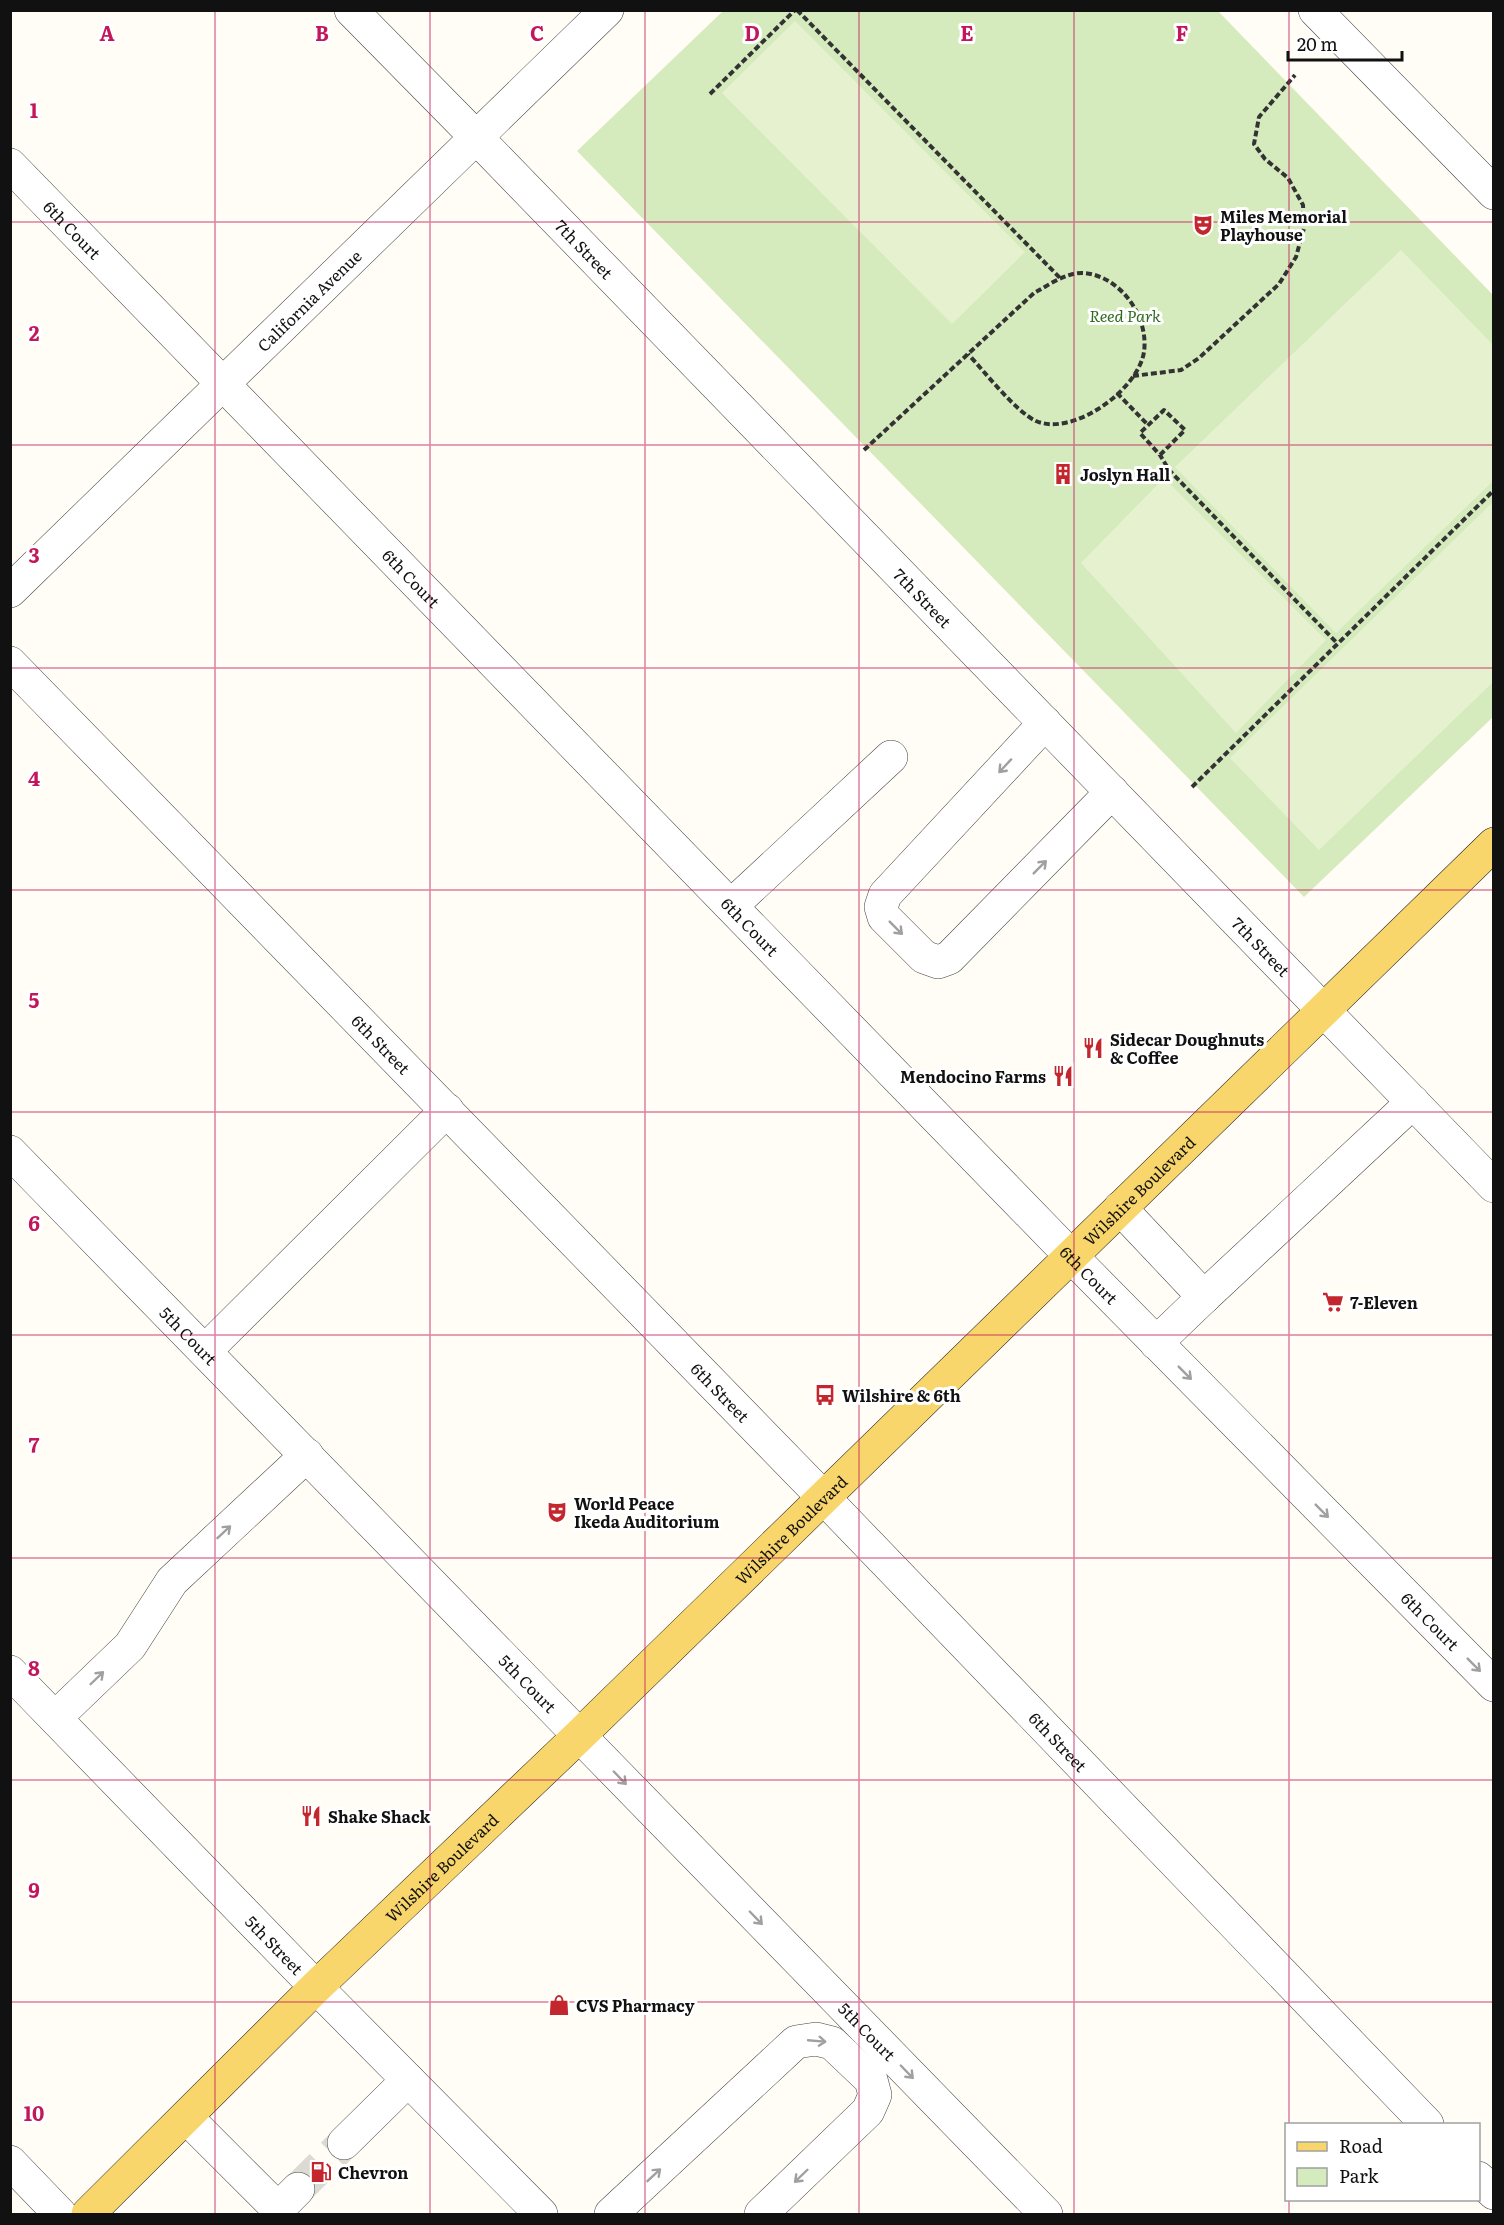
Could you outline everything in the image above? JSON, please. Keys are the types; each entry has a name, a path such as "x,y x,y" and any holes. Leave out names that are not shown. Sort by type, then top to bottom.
{"main road":[{"name":"Wilshire Boulevard","path":"87,2214 316,1987 579,1736 1494,844"}],"street":[{"name":"7th Street","path":"351,10 1494,1186"},
{"name":"California Avenue","path":"10,591 607,10"},
{"path":"1316,10 1494,193"},
{"name":"6th Court","path":"10,165 1071,1256 1494,1685"},
{"name":"6th Street","path":"10,663 823,1497 1426,2123"},
{"path":"1045,723 885,895 881,907 884,917 924,957 938,962 949,958 1112,792"},
{"path":"731,906 891,757"},
{"path":"1156,1343 1413,1102"},
{"path":"205,1352 447,1110"},
{"name":"5th Court","path":"10,1152 1046,2214"},
{"path":"1120,1208 1204,1297"},
{"path":"55,1718 130,1646 172,1581 307,1455"},
{"name":"5th Street","path":"10,1672 316,1987 541,2214"},
{"path":"611,2214 796,2042 816,2039 832,2043 871,2080 874,2095 868,2111 761,2214"},
{"path":"344,2143 408,2080"},
{"path":"186,2117 278,2209 298,2190"},
{"path":"10,2162 60,2214"},
{"path":"1480,2179 1494,2193"}],"path":[{"path":"710,94 796,10 1061,279"},
{"path":"1132,376 1181,370 1199,358 1279,284 1296,257 1304,228 1303,205 1288,178 1265,159 1254,144 1259,117 1295,75"},
{"path":"864,450 1034,293 1061,279 1083,273 1102,278 1120,290 1137,310 1144,351 1137,370 1110,400 1079,421 1064,424 1047,424 1034,420 1015,404 968,354"},
{"path":"1117,393 1148,425"},
{"path":"1160,455 1185,430 1164,410 1140,433 1160,455 1169,470 1337,643"},
{"path":"1192,787 1494,490"}],"green space":[{"name":"Reed Park","path":"723,11 1218,11 1493,295 1493,717 1304,897 577,151"},
{"path":"795,21 1025,252 952,324 722,93"},
{"path":"1401,250 1493,345 1493,481 1336,633 1175,467"},
{"path":"1164,478 1326,640 1236,733 1081,563"},
{"path":"1493,502 1493,682 1319,850 1230,758"}],"tunnel":[{"path":"298,2189 344,2143"}],"place":[{"name":"Miles Memorial Playhouse","path":"1203,225"},
{"name":"Joslyn Hall","path":"1063,474"},
{"name":"Sidecar Doughnuts & Coffee","path":"1093,1048"},
{"name":"Mendocino Farms","path":"1063,1076"},
{"name":"7-Eleven","path":"1333,1302"},
{"name":"Wilshire & 6th","path":"825,1395"},
{"name":"World Peace Ikeda Auditorium","path":"557,1512"},
{"name":"Shake Shack","path":"311,1816"},
{"name":"CVS Pharmacy","path":"559,2005"},
{"name":"Chevron","path":"321,2172"}]}
